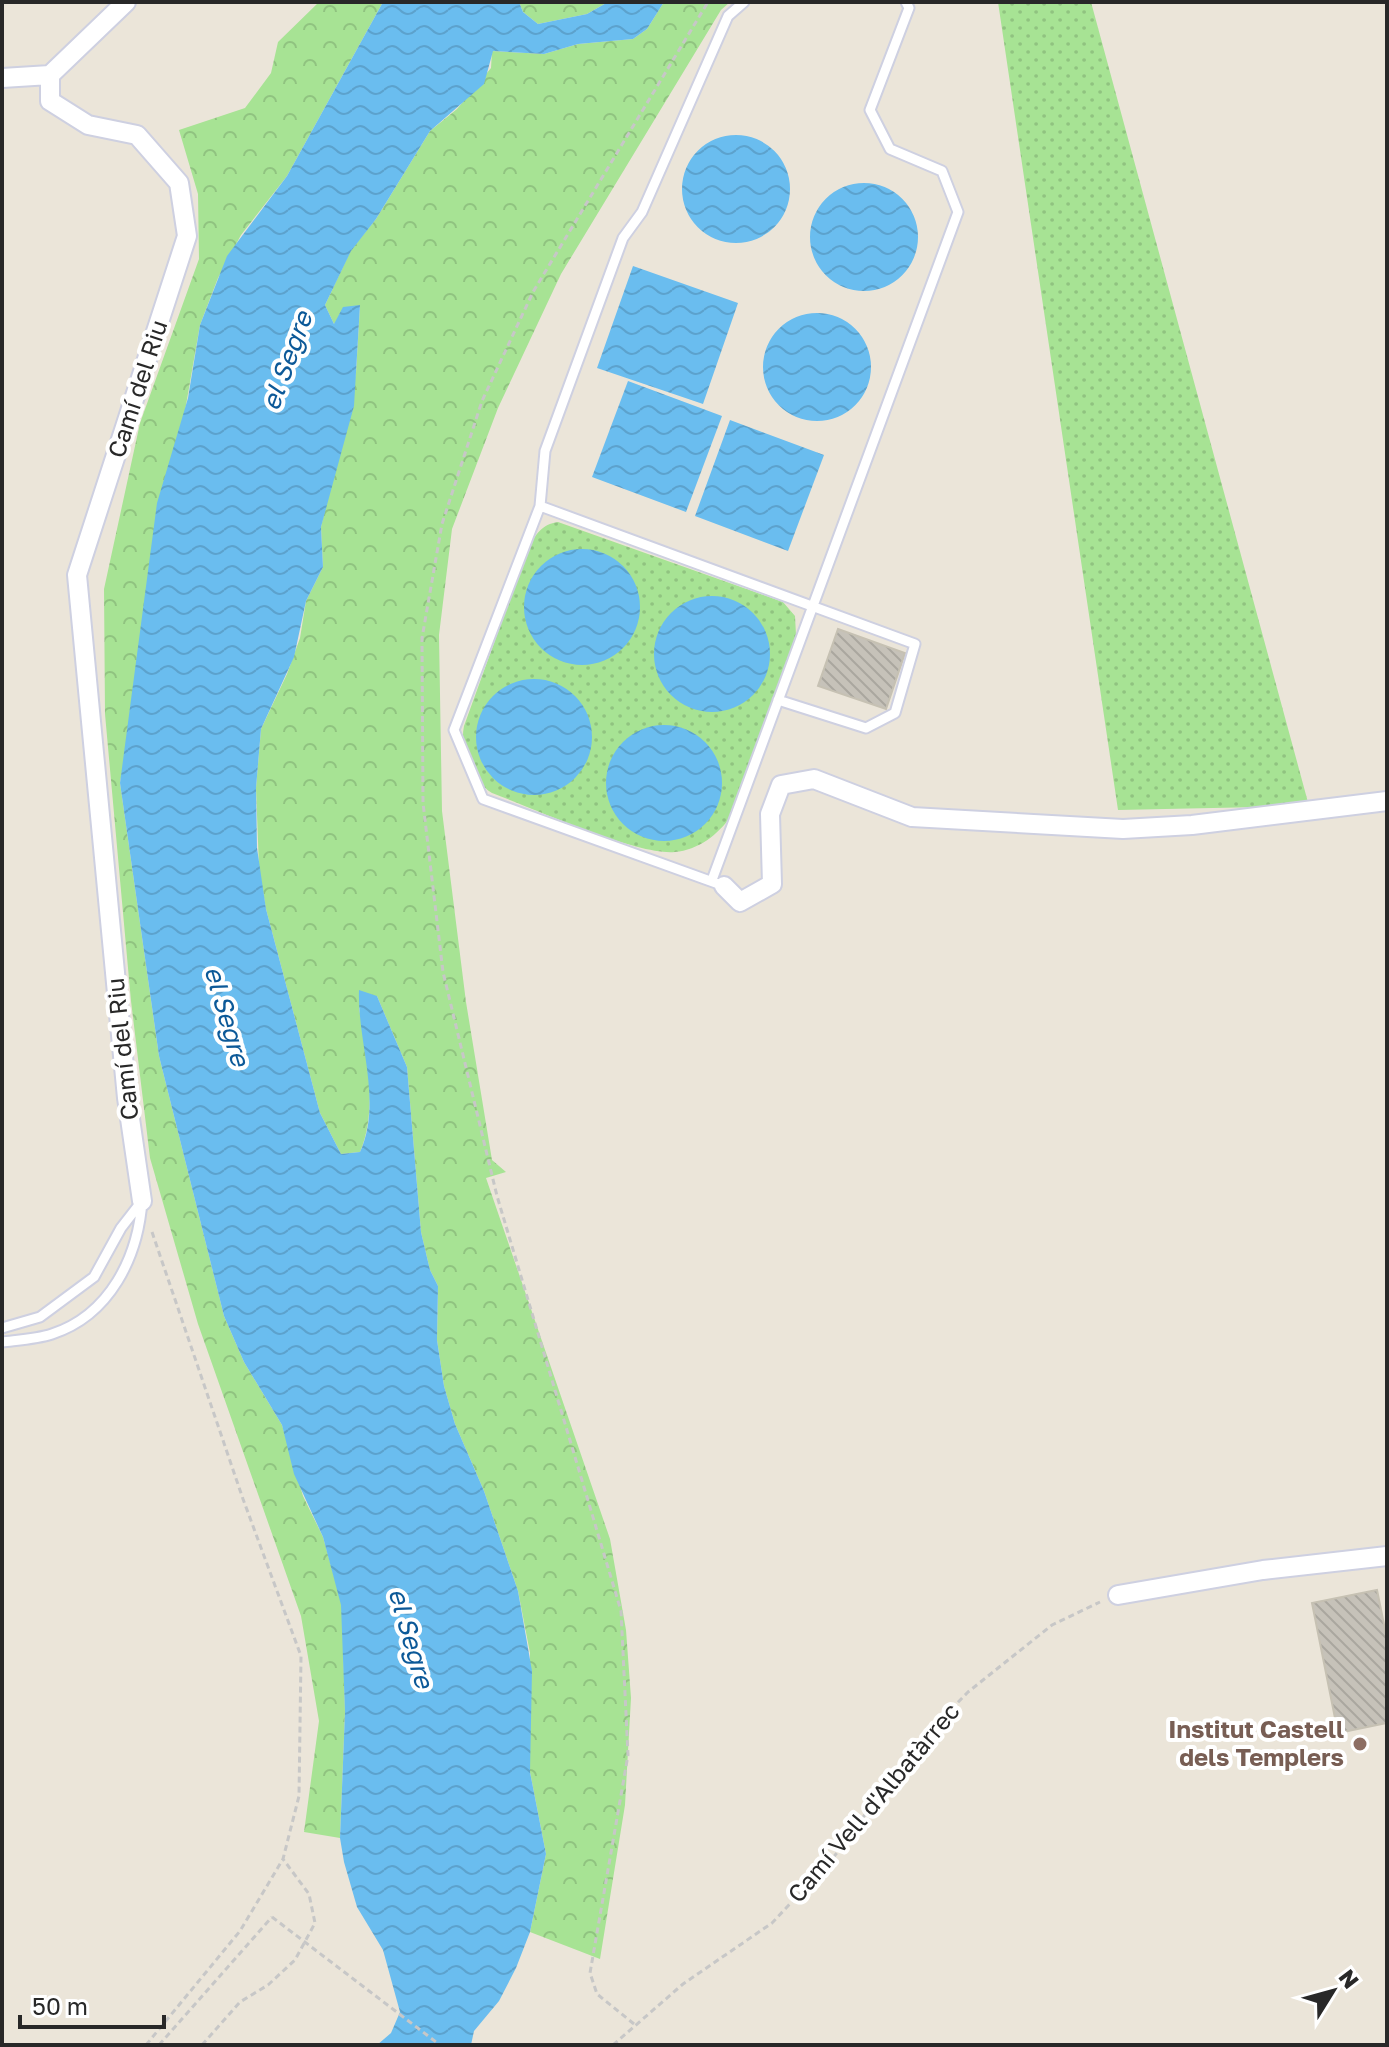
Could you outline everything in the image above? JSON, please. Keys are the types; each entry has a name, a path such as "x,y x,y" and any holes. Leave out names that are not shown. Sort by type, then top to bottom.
{"street":[{"path":"2,78 50,75 126,2"},
{"name":"Camí del Riu","path":"50,75 50,101 88,125 137,135 179,183 187,236 77,575 127,1098 142,1201"},
{"path":"718,883 740,902 772,884 770,814 781,785 814,779 912,817 1123,829 1207,823 1387,801"},
{"path":"1118,1595 1263,1570 1387,1556"}],"lane":[{"path":"744,2 728,16 642,212 623,238 545,451 540,506 454,730 483,799 718,883 778,700 958,212 942,171 890,149 870,110 909,8 906,2"},
{"path":"540,506 915,644 895,713 866,728 778,700"},
{"path":"2,1328 40,1317 94,1277 121,1228 142,1201"},
{"path":"2,1342 53,1334 96,1307 127,1269 140,1235 142,1201"}],"path":[{"path":"634,2024 597,1994 590,1973 628,1755 621,1611 497,1196 443,972 423,803 422,638 442,524 482,401 533,292 708,2"},
{"path":"142,1201 237,1484 301,1656 299,1796 283,1859 240,1931 146,2045"},
{"name":"Camí Vell d'Albatàrrec","path":"613,2045 683,1984 772,1923 833,1858 917,1744 989,1673 1052,1625 1118,1595"},
{"path":"202,2045 240,2002 268,1985 295,1960 315,1923 309,1894 283,1859"},
{"path":"159,2045 272,1917 440,2045"}],"green space":[{"path":"319,2 383,2 287,176 241,235 218,278 200,325 120,783 159,1056 224,1316 244,1362 282,1425 303,1496 323,1537 342,1605 345,1712 340,1838 304,1832 319,1721 301,1616 198,1324 150,1158 131,1001 105,714 104,589 140,423 199,259 198,194 179,130 245,108 271,73 278,42"},
{"path":"519,2 608,2 587,14 538,24 523,12"},
{"path":"664,2 730,2 721,10 561,274 498,408 452,529 439,635 442,811 466,1002 492,1160 506,1172 486,1178 610,1539 626,1630 631,1698 625,1805 600,1959 530,1932 546,1854 530,1772 530,1653 518,1591 484,1491 455,1424 444,1386 437,1340 438,1286 430,1270 421,1232 407,1067 377,996 359,1008 370,1100 365,1136 360,1152 341,1154 320,1113 266,909 259,868 256,788 261,729 287,674 300,638 306,601 323,567 321,527 356,373 360,305 334,324 325,305 351,250 376,219 430,131 457,109 491,68 492,51 544,54 578,44 633,39 647,29"},
{"path":"998,2 1091,2 1309,806 1118,810"},
{"path":"558,522 783,602 795,616 796,635 731,816 714,835 692,848 675,852 658,851 585,830 492,793 478,781 469,764 463,744 464,726 528,549 540,531"}],"water":[{"name":"el Segre","path":"383,2 519,2 523,12 538,24 587,14 608,2 664,2 647,29 633,39 578,44 544,54 493,51 484,84 430,131 376,219 351,251 325,305 334,324 343,307 360,305 354,406 321,527 323,567 306,601 294,657 261,729 256,788 257,848 266,909 320,1113 341,1154 360,1152 366,1133 369,1092 359,990 377,996 407,1067 421,1232 430,1270 438,1286 437,1340 444,1386 455,1424 484,1491 518,1591 532,1671 530,1772 546,1854 530,1932 516,1968 499,2001 474,2031 471,2045 377,2045 391,2033 400,2012 383,1950 357,1907 340,1838 345,1712 341,1605 323,1537 294,1474 282,1425 244,1362 224,1316 159,1056 120,783 157,503 188,398 200,325 227,256 287,176"},
{"path":"736,135 757,139 774,151 786,168 790,189 786,210 774,227 757,239 736,243 715,239 698,227 686,210 682,189 686,168 698,151 715,139"},
{"path":"864,183 885,187 902,199 914,216 918,237 914,258 902,275 885,287 864,291 843,287 826,275 814,258 810,237 814,216 826,199 843,187"},
{"path":"633,266 738,303 703,404 597,368"},
{"path":"817,313 838,317 855,329 867,346 871,367 867,388 855,405 838,417 817,421 796,417 779,405 767,388 763,367 767,346 779,329 796,317"},
{"path":"628,381 722,416 686,512 592,477"},
{"path":"730,420 824,455 788,551 695,516"},
{"path":"582,549 604,553 623,566 636,585 640,607 636,629 623,648 604,661 582,665 560,661 541,648 528,629 524,607 528,585 541,566 560,553"},
{"path":"712,596 734,600 753,613 766,632 770,654 766,676 753,695 734,708 712,712 690,708 671,695 658,676 654,654 658,632 671,613 690,600"},
{"path":"534,679 556,683 575,696 588,715 592,737 588,759 575,778 556,791 534,795 512,791 493,778 480,759 476,737 480,715 493,696 512,683"},
{"path":"664,725 686,729 705,742 718,761 722,783 718,805 705,824 686,837 664,841 642,837 623,824 610,805 606,783 610,761 623,742 642,729"}],"building":[{"path":"838,629 905,653 886,709 818,686"},
{"path":"1377,1590 1387,1639 1387,1723 1338,1733 1312,1603"}],"place":[{"name":"Institut Castell dels Templers","path":"1360,1744"}]}
